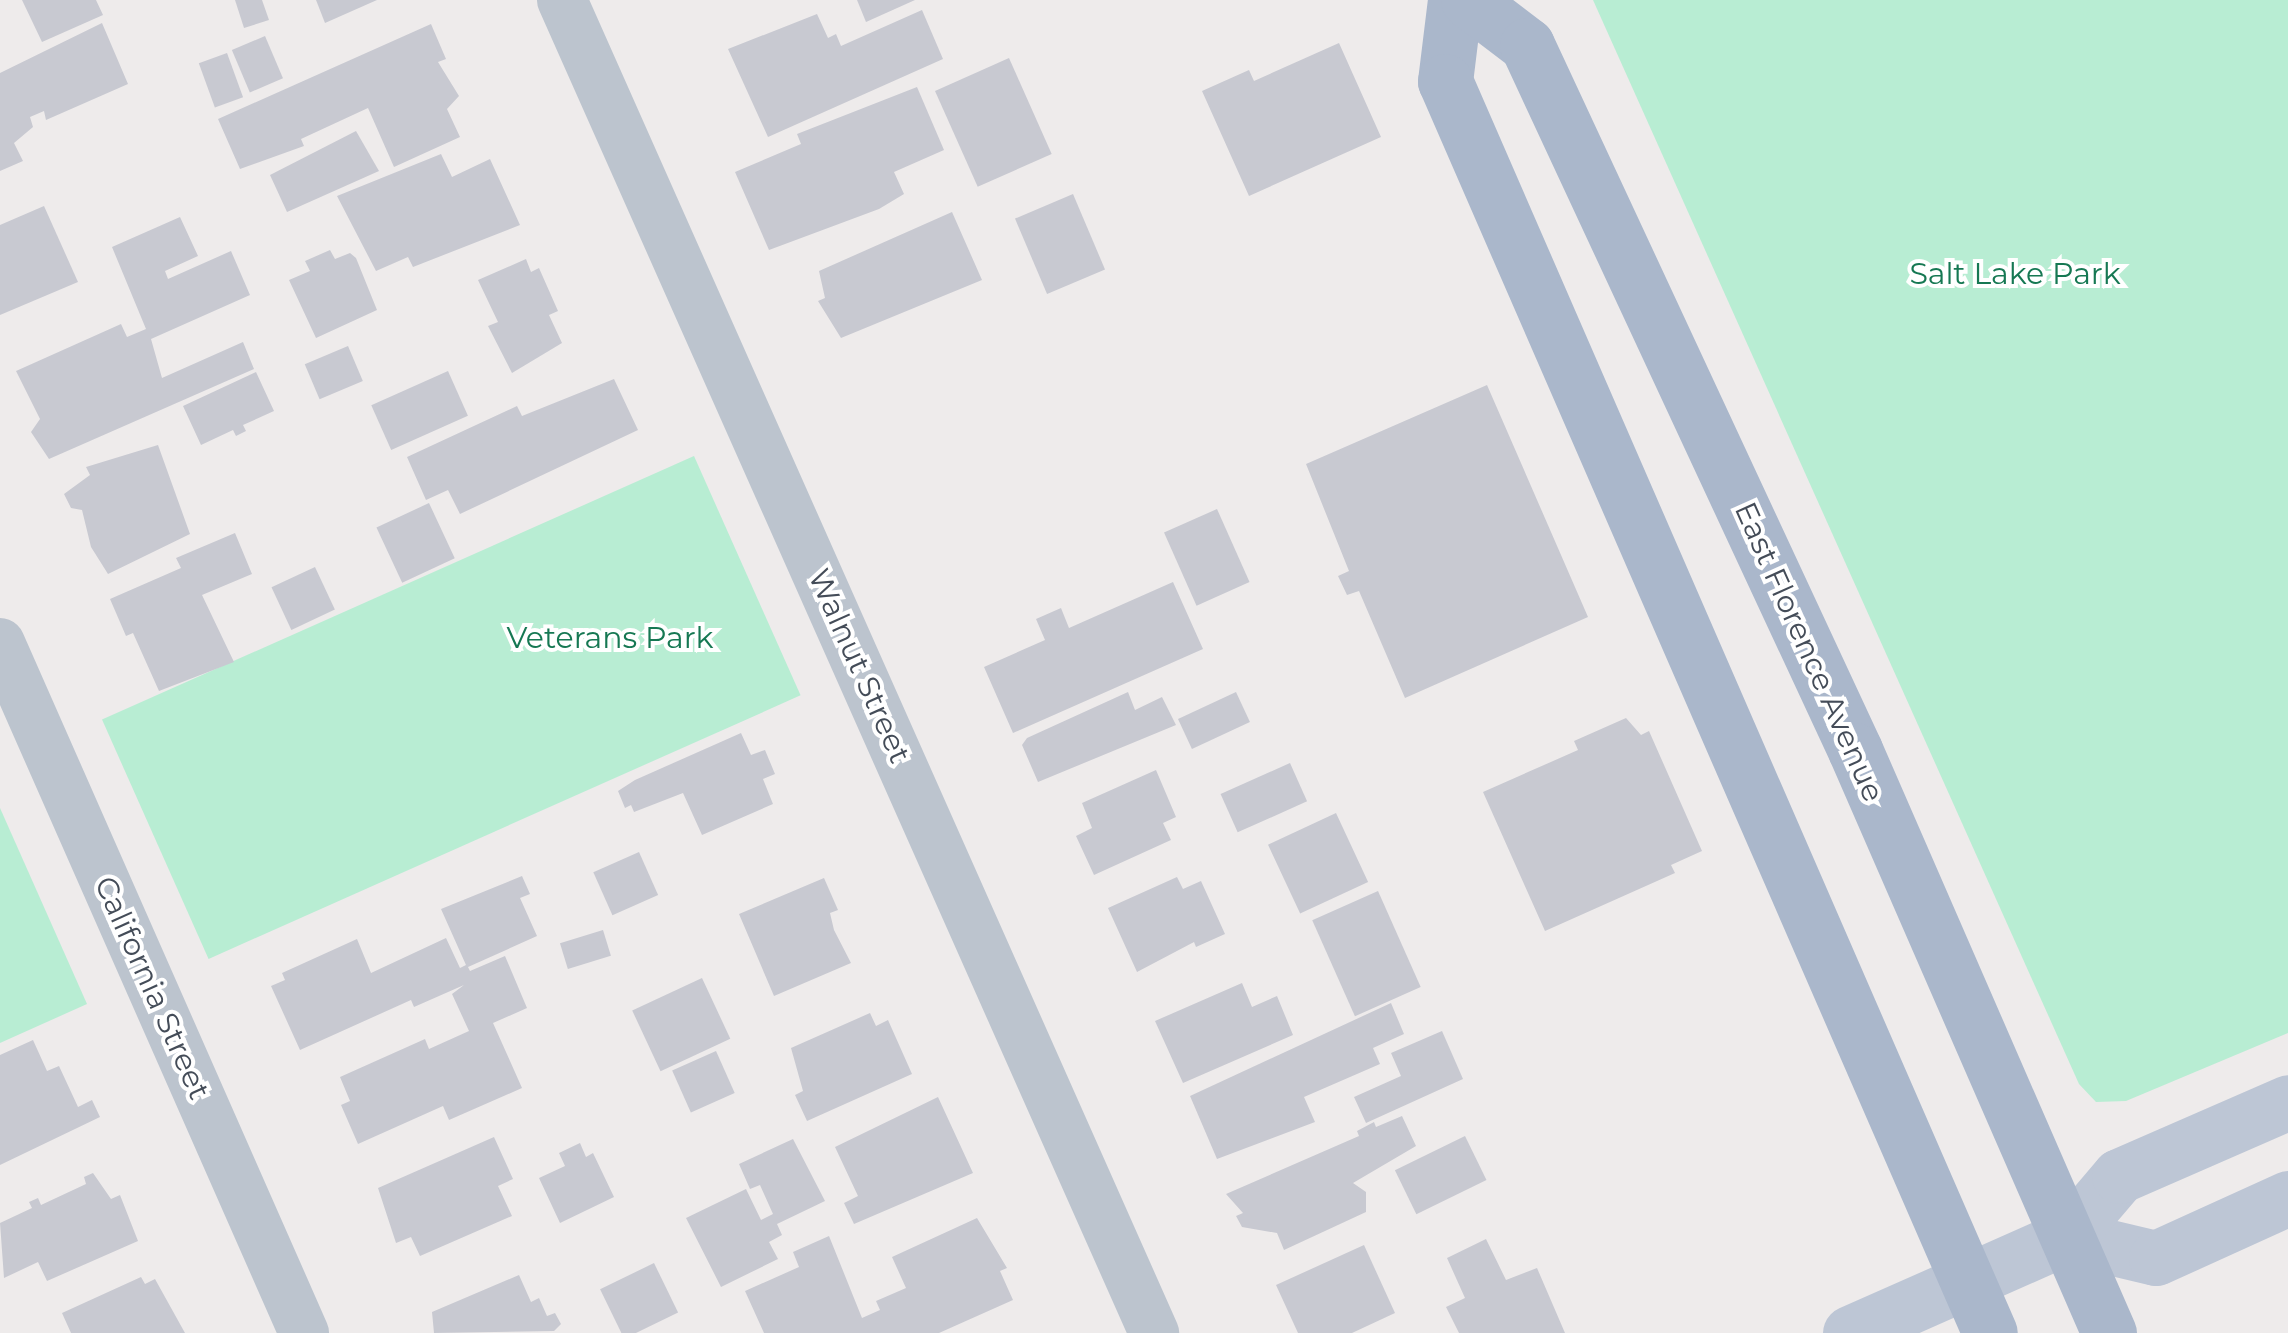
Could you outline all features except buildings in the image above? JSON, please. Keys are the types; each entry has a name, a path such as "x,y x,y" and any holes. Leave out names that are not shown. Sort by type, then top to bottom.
{"main road":[{"path":"1454,0 1445,81 1990,1333"},
{"name":"East Florence Avenue","path":"1468,0 1527,46 1855,750 2109,1333"}],"street":[{"name":"Walnut Street","path":"562,0 1154,1333"},
{"name":"California Street","path":"0,643 304,1333"},
{"path":"1850,1333 2067,1238 2120,1176 2288,1102"},
{"path":"2067,1238 2156,1258 2288,1198"}],"green space":[{"name":"Salt Lake Park","path":"1593,0 2288,0 2288,1033 2126,1101 2096,1102 2079,1084"},
{"name":"Veterans Park","path":"694,456 801,695 209,959 102,720"},
{"path":"0,808 87,1004 0,1043"}]}
